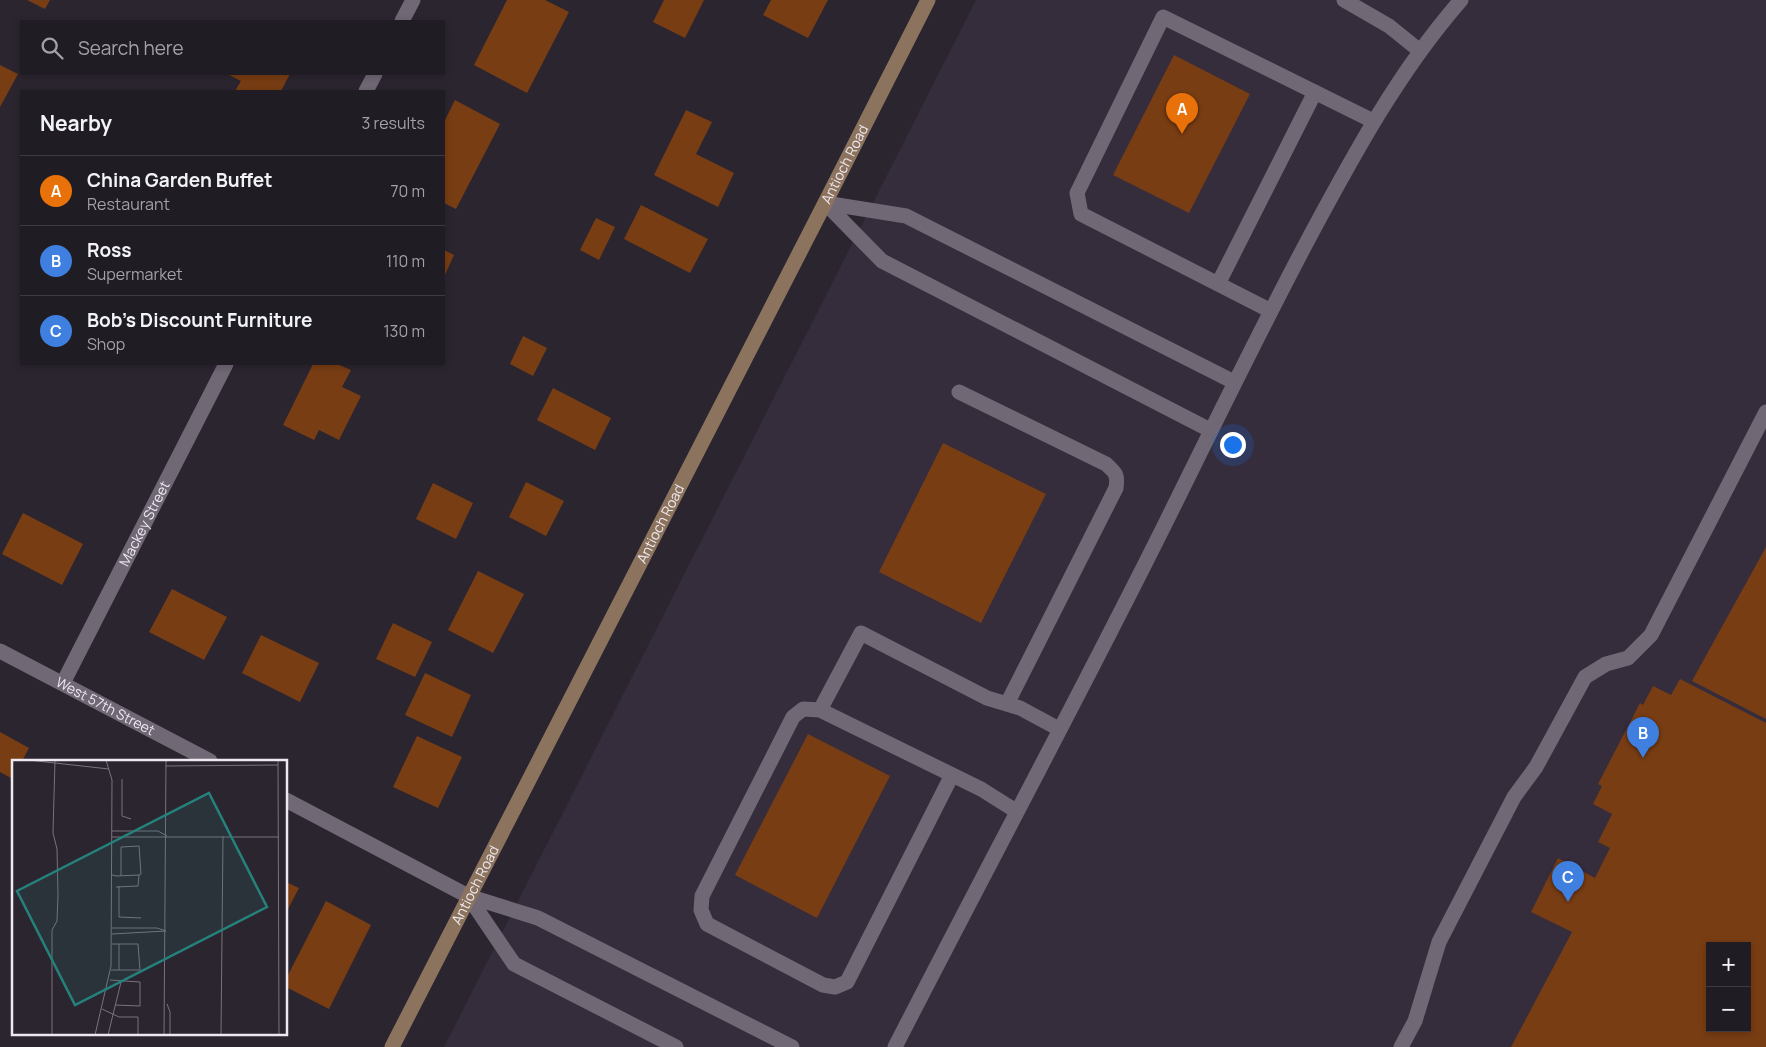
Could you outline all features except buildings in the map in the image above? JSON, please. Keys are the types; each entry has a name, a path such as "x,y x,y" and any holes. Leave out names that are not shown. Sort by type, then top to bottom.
{"main road":[{"name":"Antioch Road","path":"392,1047 826,203 928,0"}],"street":[{"path":"403,20 413,0"},
{"path":"1346,0 1389,26 1420,51"},
{"path":"896,1047 1162,528 1270,311 1373,121 1420,51 1461,0"},
{"path":"1270,311 1081,214 1077,193 1163,17 1373,121"},
{"path":"367,90 374,75"},
{"path":"1218,284 1315,92"},
{"path":"826,203 906,216 1234,382"},
{"path":"826,203 882,261 1210,430"},
{"name":"Mackey Street","path":"63,683 225,365"},
{"path":"959,392 1106,464 1115,472 1117,480 1116,488 1007,704"},
{"path":"1401,1047 1415,1021 1439,942 1514,797 1536,767 1585,677 1606,664 1628,658 1651,634 1766,412"},
{"path":"820,710 861,633 987,698 1020,708 1059,729"},
{"name":"West 57th Street","path":"0,651 208,760"},
{"path":"952,775 848,982 835,987 822,986 707,924 701,910 702,896 793,717 803,709 820,710 981,789 1016,812"},
{"path":"288,801 468,896 538,918 792,1047"},
{"path":"468,896 514,964 676,1047"}],"shaded area":[{"path":"976,0 1766,0 1766,1047 444,1047"}],"place":[{"name":"China Garden Buffet","path":"1182,134"},
{"name":"Ross","path":"1643,758"},
{"name":"Bob's Discount Furniture","path":"1568,902"}]}
